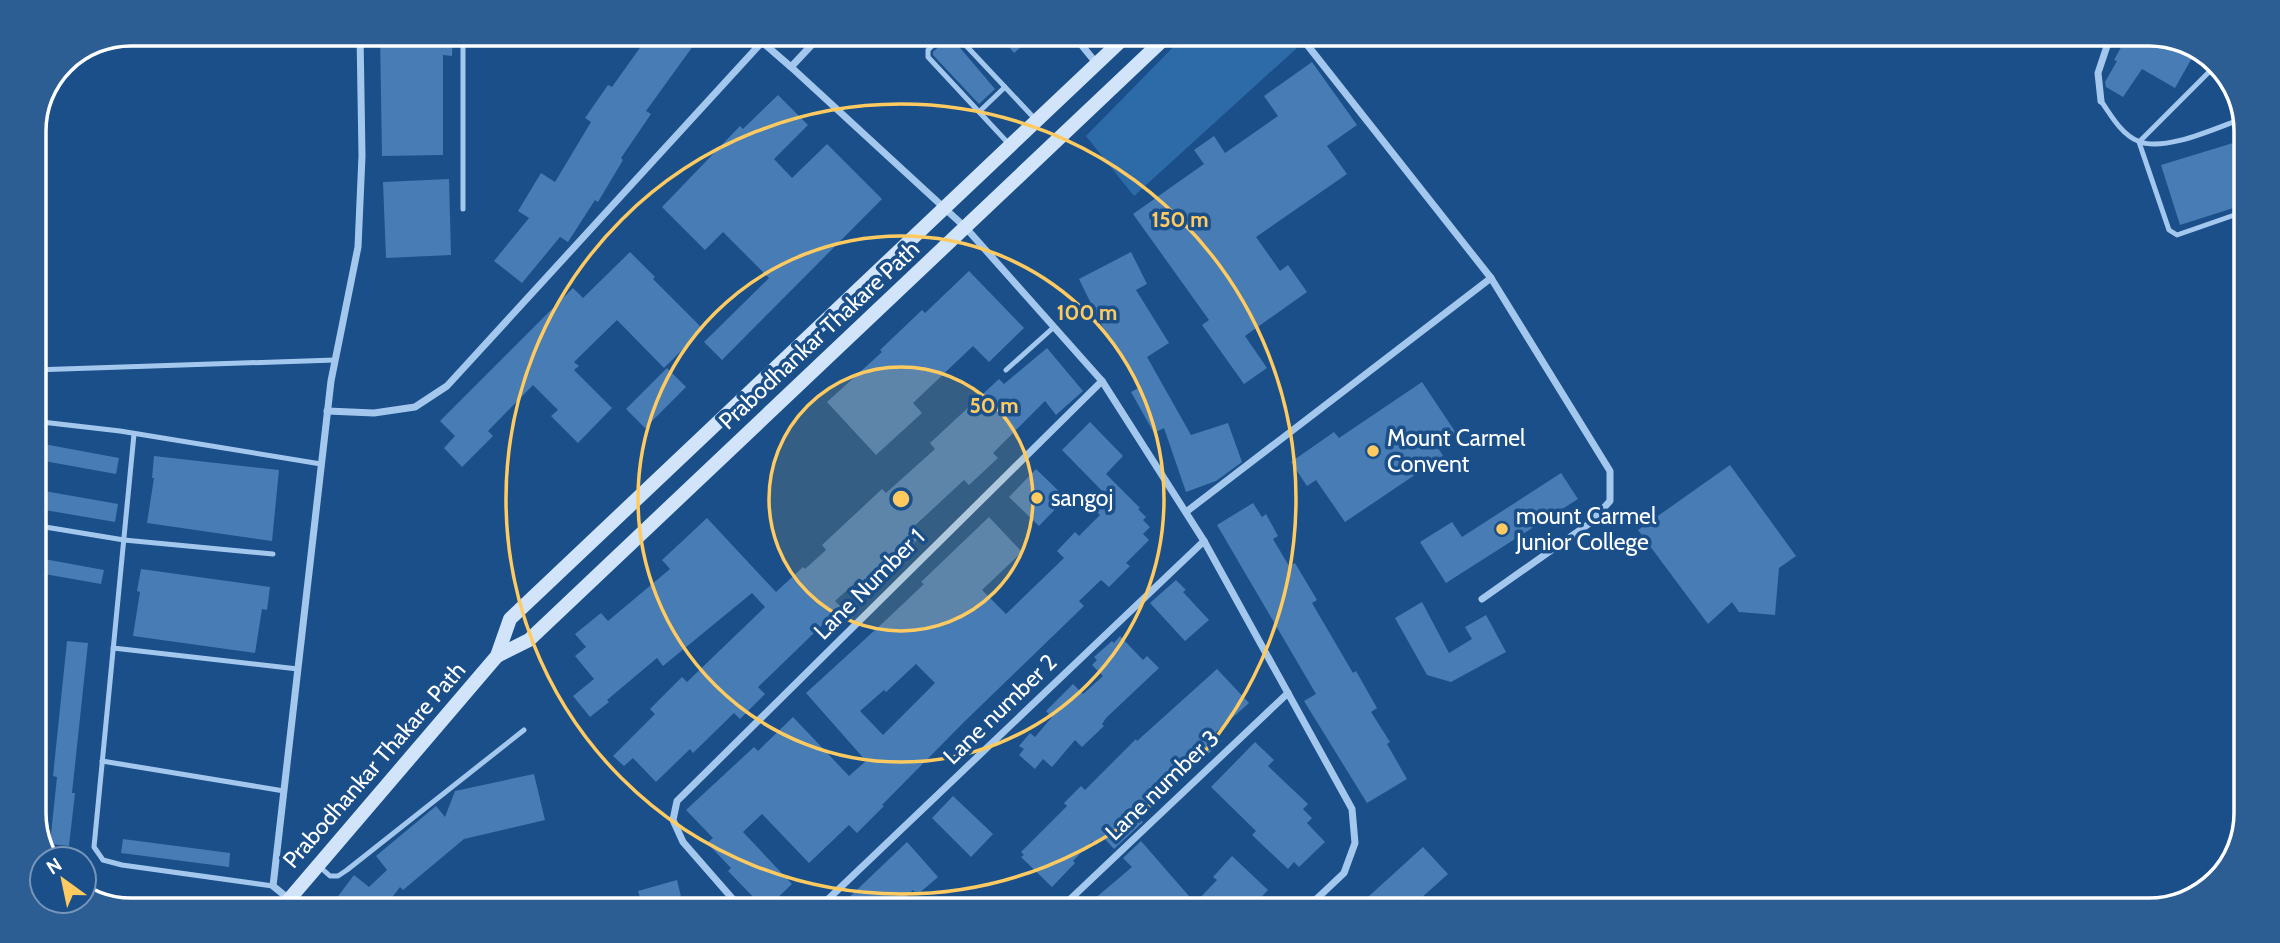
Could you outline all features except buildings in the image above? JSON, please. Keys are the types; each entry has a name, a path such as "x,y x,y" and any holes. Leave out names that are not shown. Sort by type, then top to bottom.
{"main road":[{"name":"Prabodhankar Thakare Path","path":"290,898 497,656 510,619 1117,45"},
{"name":"Prabodhankar Thakare Path","path":"497,656 529,640 1158,45"}],"street":[{"path":"285,898 273,886 327,411 358,247 362,156 360,45"},
{"path":"327,411 374,413 415,407 447,386 755,45"},
{"path":"767,45 966,229 1102,381 1205,541 1352,809 1355,843 1344,873 1318,898"},
{"path":"791,67 812,45"},
{"path":"1081,45 1097,64"},
{"path":"1307,45 1491,278 1610,471 1610,501 1590,523 1482,599"},
{"path":"2101,101 2098,73 2107,45"},
{"path":"1186,512 1491,278"},
{"name":"Lane Number 1","path":"732,898 683,842 673,820 677,800 1102,381"},
{"name":"Lane number 2","path":"829,898 1205,541"},
{"name":"Lane number 3","path":"1071,898 1288,692"}],"lane":[{"path":"463,45 463,209"},
{"path":"933,45 928,50 928,57 1011,146"},
{"path":"965,45 1037,121"},
{"path":"2139,142 2210,72"},
{"path":"979,112 1005,87"},
{"path":"2101,101 2123,131 2139,142 2164,144 2234,121"},
{"path":"2139,142 2169,230 2178,235 2189,233 2234,216"},
{"path":"1006,370 1054,327"},
{"path":"46,370 335,360"},
{"path":"46,423 134,433 321,464"},
{"path":"134,433 94,847 103,860 122,865 273,886"},
{"path":"46,527 124,540 273,554"},
{"path":"113,648 298,669"},
{"path":"317,865 330,876 338,876 524,730"},
{"path":"102,761 284,792"}],"shaded area":[{"path":"1175,45 1298,47 1134,196 1086,136"}],"place":[{"name":"Mount Carmel Convent","path":"1373,451"},
{"name":"sangoj","path":"1037,498"},
{"name":"mount Carmel Junior College","path":"1502,529"}]}
